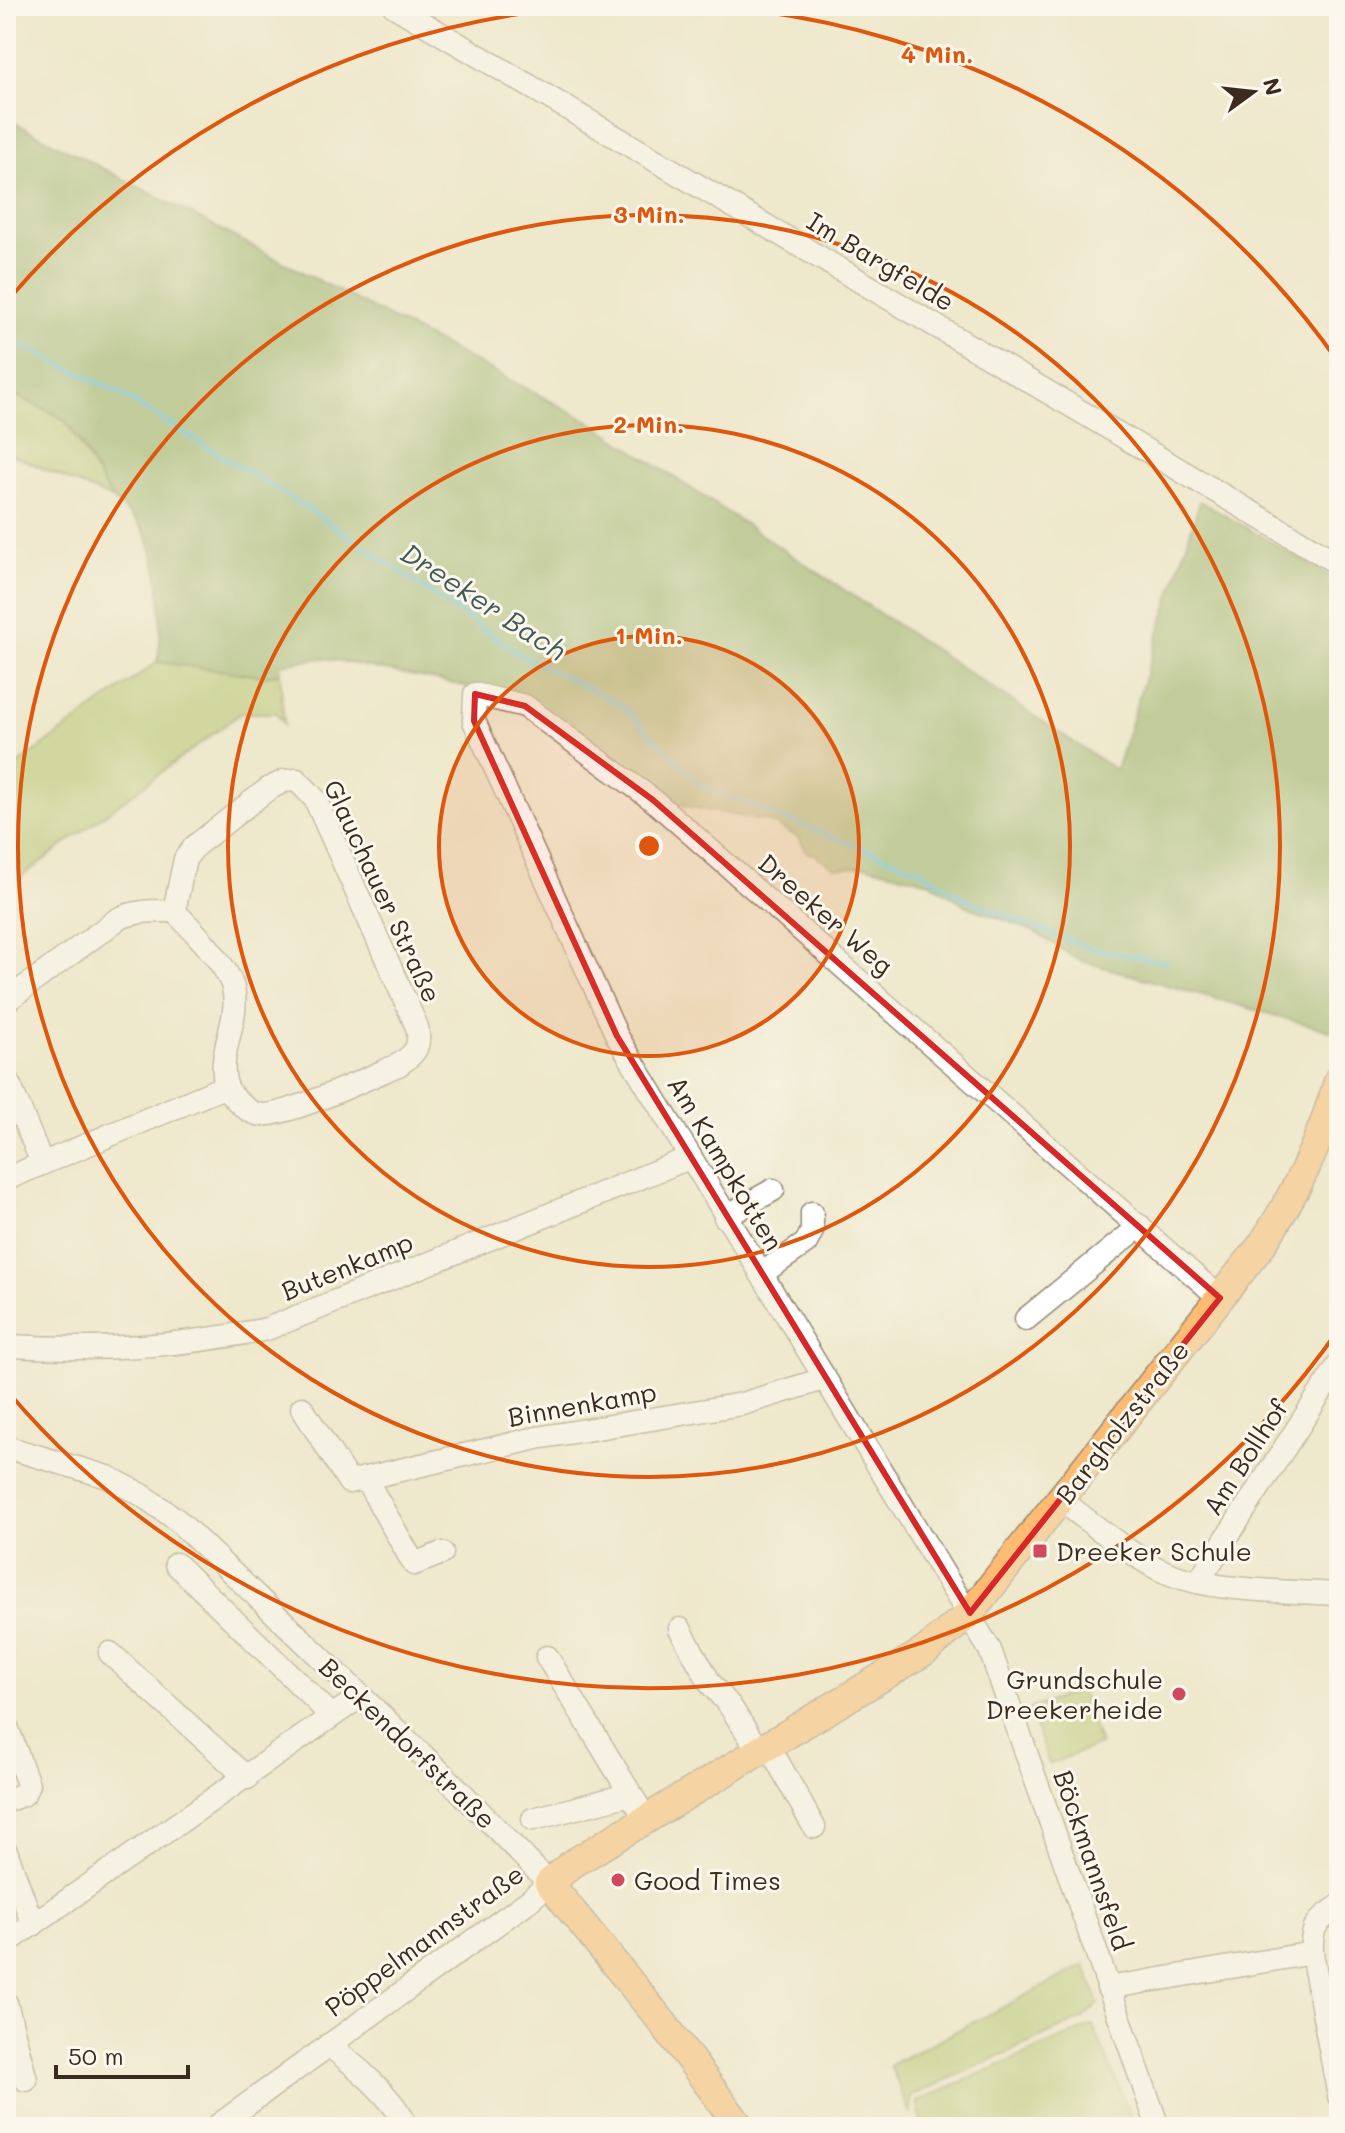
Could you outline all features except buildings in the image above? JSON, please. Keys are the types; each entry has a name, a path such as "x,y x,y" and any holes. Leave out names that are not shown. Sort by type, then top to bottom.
{"main road":[{"name":"Bargholzstraße","path":"549,1883 572,1864 925,1651 970,1613 1261,1246 1288,1207 1310,1162 1339,1079"},
{"name":"Beckendorfstraße","path":"549,1883 663,2023 732,2124"}],"street":[{"name":"Im Bargfelde","path":"394,6 1339,564"},
{"name":"Dreeker Weg","path":"474,721 475,694 525,706 653,800 1220,1298"},
{"name":"Am Kampkotten","path":"474,721 617,1036 824,1379 970,1613"},
{"name":"Glauchauer Straße","path":"174,911 185,859 195,846 268,789 284,781 297,780 315,799 417,1027 420,1041 415,1054 400,1064 284,1112 258,1115 233,1095"},
{"path":"6,1001 118,919 145,910 174,911 229,975 234,991 225,1051 233,1095 42,1163 6,1179"},
{"path":"6,1076 42,1163"},
{"name":"Butenkamp","path":"9,1346 72,1349 140,1347 201,1342 267,1329 689,1158"},
{"path":"725,1217 773,1190"},
{"path":"761,1274 806,1243 812,1231 812,1213"},
{"path":"1026,1319 1140,1226"},
{"name":"Am Bollhof","path":"1198,1582 1339,1364"},
{"name":"Binnenkamp","path":"357,1480 537,1438 742,1404 824,1379"},
{"path":"302,1408 357,1480 414,1564 442,1553"},
{"name":"Beckendorfstraße","path":"6,1447 108,1477 177,1520 459,1790 549,1883"},
{"path":"1061,1500 1152,1566 1198,1582 1339,1594"},
{"path":"176,1564 332,1716"},
{"name":"Böckmannsfeld","path":"970,1613 990,1650 1158,2127"},
{"path":"680,1629 710,1683 764,1749 814,1827"},
{"path":"110,1653 247,1778"},
{"path":"547,1657 646,1819"},
{"path":"6,1943 361,1696"},
{"path":"6,1724 28,1784 24,1794 6,1801"},
{"path":"533,1819 631,1794"},
{"path":"6,1851 33,1925"},
{"name":"Pöppelmannstraße","path":"216,2127 530,1900 549,1883"},
{"path":"1339,1906 1314,1926 1312,1953 1339,2096"},
{"path":"1108,1988 1312,1953"},
{"path":"6,2003 26,2080"},
{"path":"328,2045 345,2057 394,2107 407,2127"}],"highlighted area":[{"path":"475,694 525,706 653,800 1220,1298 970,1613 617,1036 474,721"}],"green space":[{"path":"6,118 591,422 1116,770 1200,501 1339,581 1337,1033 1078,960 1033,931 967,906 930,882 867,866 835,868 814,854 807,853 799,838 770,822 664,802 530,699 324,658 280,664 280,674 263,676 157,662 160,594 154,559 143,530 110,495 67,423 48,410 6,391"},
{"path":"6,391 64,419 112,499 6,452"},
{"path":"157,662 262,676 280,674 284,724 276,713 241,713 6,888 6,773"},
{"path":"1081,1690 1100,1745 1049,1764 1029,1709"},
{"path":"1085,1965 1099,2004 1082,2019 911,2096 911,2116 890,2065"},
{"path":"1093,2025 1135,2127 922,2127 917,2101"}],"waterway":[{"name":"Dreeker Bach","path":"6,338 116,391 315,513 522,656 620,704 704,788 920,870 963,898 1092,949 1166,962"}],"place":[{"name":"Dreeker Schule","path":"1040,1551"},
{"name":"Grundschule Dreekerheide","path":"1179,1694"},
{"name":"Good Times","path":"618,1880"}]}
